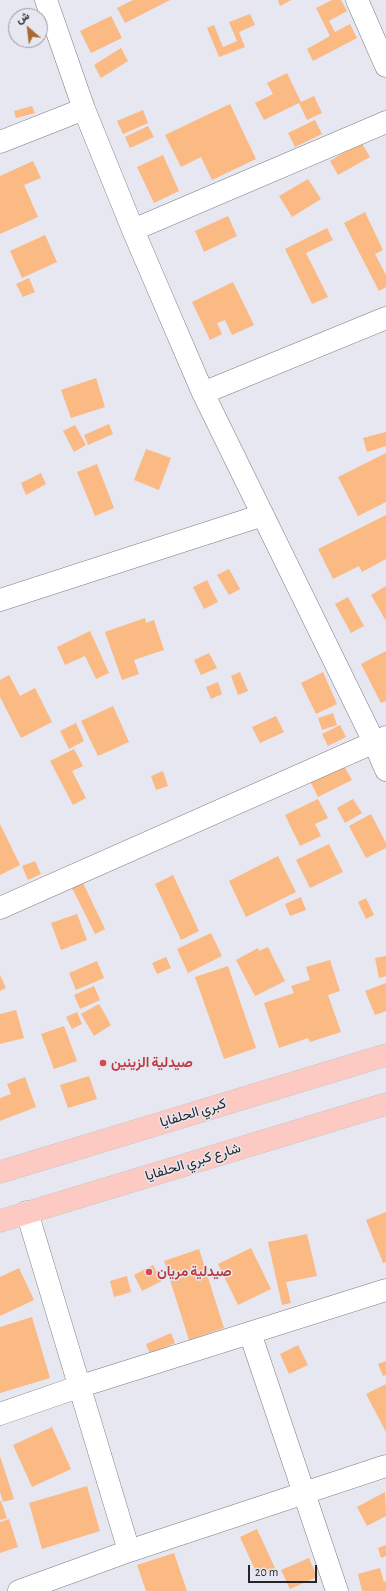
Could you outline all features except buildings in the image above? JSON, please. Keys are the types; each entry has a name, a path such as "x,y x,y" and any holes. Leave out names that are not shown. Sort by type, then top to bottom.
{"main road":[{"name":"كبري الحلفايا","path":"0,1172 386,1055"},
{"name":"شارع كبري الحلفايا","path":"0,1221 386,1104"}],"street":[{"path":"46,0 84,109 133,230 204,393 263,515 380,740 386,770"},
{"path":"357,0 386,66"},
{"path":"0,142 84,109"},
{"path":"133,230 386,122"},
{"path":"204,393 386,318"},
{"path":"0,600 263,515"},
{"path":"0,908 380,740"},
{"path":"27,1212 78,1387 129,1551"},
{"path":"0,1414 78,1387 386,1290"},
{"path":"250,1333 337,1591"},
{"path":"19,1591 129,1551 386,1466"}],"place":[{"name":"صيدلية الزينين","path":"103,1063"},
{"name":"صيدلية مريان","path":"149,1272"}]}
